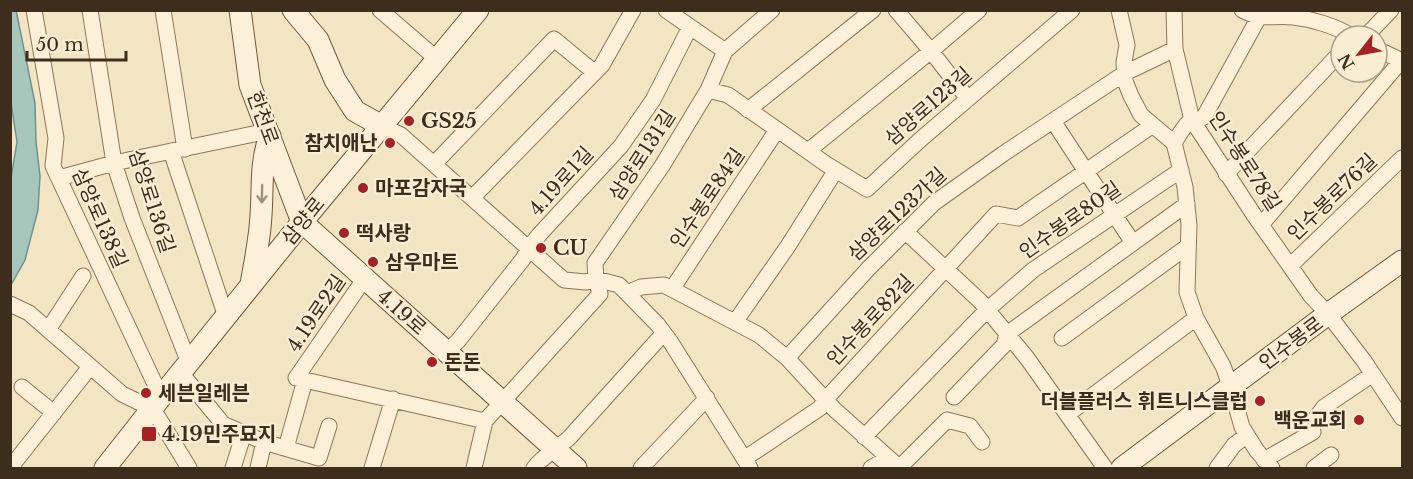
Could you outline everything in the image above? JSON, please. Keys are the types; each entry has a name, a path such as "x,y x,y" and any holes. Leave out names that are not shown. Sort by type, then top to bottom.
{"main road":[{"name":"한천로","path":"240,10 250,85 302,222"},
{"name":"삼양로","path":"105,468 302,222 478,10"},
{"path":"294,11 318,40 335,80 355,111 382,126"},
{"path":"251,285 262,214 262,182 269,134"},
{"name":"4.19로","path":"302,222 576,468"},
{"name":"인수봉로","path":"1122,468 1402,261"}],"street":[{"name":"삼양로138길","path":"34,10 56,138 53,166 157,403 189,468"},
{"name":"삼양로136길","path":"90,10 114,164 185,368"},
{"path":"163,10 178,150 226,317"},
{"path":"380,10 437,59"},
{"path":"472,198 602,64 633,10"},
{"path":"666,10 725,51 772,10"},
{"path":"748,110 873,10"},
{"path":"896,10 968,99"},
{"name":"삼양로123길","path":"808,151 979,10"},
{"name":"삼양로123길","path":"708,90 728,95 867,189 1072,10"},
{"path":"1119,10 1127,45 1124,62 1125,81 1141,115 1174,144 1185,187 1189,225 1187,292 1196,318 1223,366 1242,427 1257,451 1268,464 1314,425 1324,407 1373,374"},
{"name":"인수봉로78길","path":"1174,10 1174,49 1192,120 1226,174 1311,296 1328,314 1373,374 1402,418"},
{"path":"1242,10 1259,17 1304,14 1329,27"},
{"path":"1378,24 1391,10"},
{"path":"1174,144 1187,124 1204,117 1259,17"},
{"name":"4.19로1길","path":"446,352 458,341 523,259 528,249 621,146 653,100 690,27"},
{"path":"434,164 554,39 594,72"},
{"name":"삼양로123가길","path":"787,358 868,269 934,203 1125,73 1174,49"},
{"name":"삼양로131길","path":"596,279 596,263 663,166 708,90 725,51"},
{"name":"인수봉로76길","path":"1261,225 1402,61"},
{"path":"1226,174 1329,65"},
{"path":"1053,121 1133,243"},
{"path":"1086,171 1153,125"},
{"path":"382,126 401,135 564,280 586,282 596,279 619,285 664,333 747,464 820,408 825,399"},
{"name":"인수봉로84길","path":"672,289 777,130"},
{"path":"59,178 178,150 269,134"},
{"name":"인수봉로76길","path":"1290,266 1402,159"},
{"path":"735,322 788,246 836,170"},
{"name":"인수봉로80길","path":"987,310 1033,270 1180,170"},
{"name":"인수봉로82길","path":"825,399 996,214 1018,218 1086,171"},
{"path":"954,397 1004,345 1007,334 1187,204"},
{"path":"905,231 980,301 1027,358 1105,468"},
{"path":"1062,338 1188,246"},
{"name":"삼양로138길","path":"48,330 83,276"},
{"name":"4.19로2길","path":"365,278 296,378 485,421"},
{"path":"474,468 485,421 600,294 596,279"},
{"path":"627,293 641,287 664,285 759,335 787,358 864,437 900,468 947,420 970,426 982,442"},
{"path":"10,304 29,313 122,394 157,403"},
{"path":"864,437 987,310"},
{"path":"1068,414 1196,318"},
{"path":"534,468 544,457 569,438 664,333"},
{"path":"10,468 90,367"},
{"path":"185,368 223,424 264,442 319,458 329,426"},
{"path":"286,448 305,380"},
{"path":"22,387 54,413"},
{"path":"641,468 706,398"},
{"path":"372,468 393,399"},
{"path":"233,468 244,433"},
{"path":"1217,468 1234,445 1247,435"},
{"path":"258,468 264,442"},
{"path":"1314,468 1331,455"},
{"path":"871,468 888,458"}],"water":[{"path":"16,10 35,103 40,176 38,210 25,260 11,285 11,178 17,142 10,96 10,11"}],"place":[{"name":"GS25","path":"409,121"},
{"name":"참치애난","path":"390,143"},
{"name":"마포감자국","path":"363,188"},
{"name":"떡사랑","path":"344,233"},
{"name":"CU","path":"541,248"},
{"name":"삼우마트","path":"373,262"},
{"name":"돈돈","path":"432,362"},
{"name":"세븐일레븐","path":"146,393"},
{"name":"더블플러스 휘트니스클럽","path":"1260,401"},
{"name":"백운교회","path":"1359,420"},
{"name":"4.19민주묘지","path":"149,434"}]}
